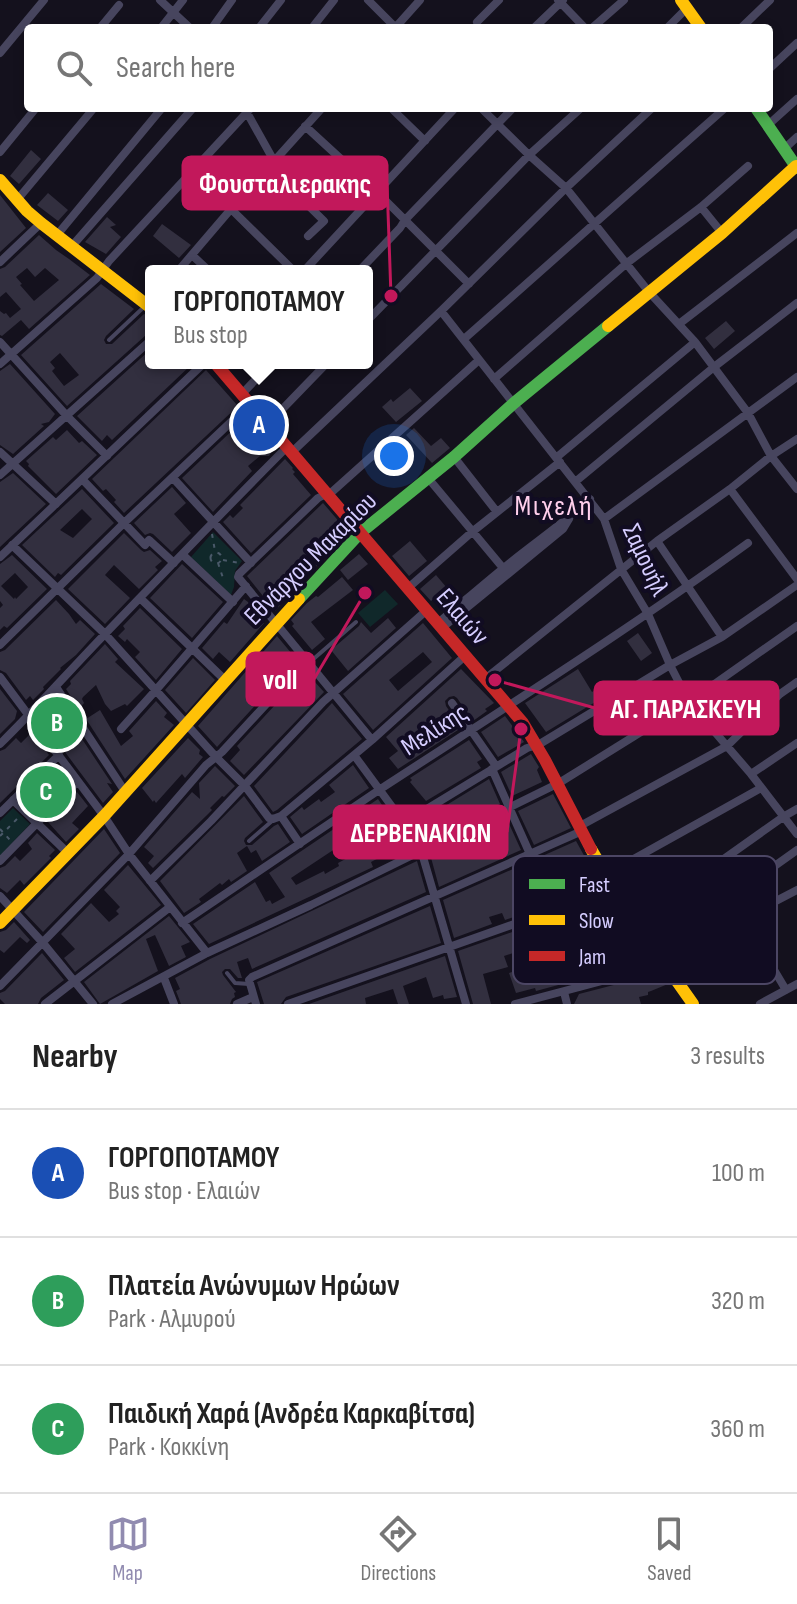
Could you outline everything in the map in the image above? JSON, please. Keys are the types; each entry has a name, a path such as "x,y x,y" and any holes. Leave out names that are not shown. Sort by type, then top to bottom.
{"street":[{"path":"24,24 44,0"},
{"path":"160,0 186,24"},
{"path":"164,24 183,0"},
{"path":"215,24 232,0"},
{"path":"262,24 281,0"},
{"path":"315,24 334,0"},
{"path":"368,0 391,24"},
{"path":"399,24 420,0"},
{"path":"477,22 499,0"},
{"path":"597,24 624,0"},
{"path":"745,24 770,0"},
{"path":"538,24 560,1 581,24"},
{"path":"670,24 684,4 698,24"},
{"path":"103,24 119,5"},
{"path":"0,53 24,24"},
{"path":"773,65 797,43"},
{"path":"768,125 797,99"},
{"path":"0,152 33,112"},
{"path":"17,200 91,112"},
{"path":"57,235 159,112"},
{"path":"72,246 189,112"},
{"path":"0,364 97,278 244,112"},
{"path":"248,112 271,164 324,221 308,236"},
{"path":"183,265 318,112"},
{"path":"395,112 425,141"},
{"path":"310,265 451,112"},
{"path":"485,112 566,188 649,292 695,342 748,413 771,456 797,489"},
{"path":"364,265 509,112"},
{"path":"373,315 529,155 577,112"},
{"path":"0,744 211,523 441,311 648,112"},
{"path":"464,339 720,112"},
{"path":"759,112 796,167"},
{"path":"305,126 469,284"},
{"path":"784,149 797,137"},
{"path":"494,379 627,263 701,207 748,166"},
{"name":"Εθνάρχου Μακαρίου","path":"0,923 126,793 360,533 722,233 796,167"},
{"path":"0,180 41,223 145,300"},
{"path":"701,207 722,233"},
{"path":"231,209 288,265"},
{"path":"0,262 41,223"},
{"path":"679,324 797,233"},
{"path":"192,255 203,265"},
{"path":"575,482 797,303"},
{"name":"Σαμουήλ","path":"441,311 604,519 621,569 648,614 689,702 797,834"},
{"path":"0,342 107,456"},
{"path":"408,588 695,342"},
{"path":"0,475 145,345"},
{"path":"372,740 238,577 318,498 333,491 479,360"},
{"path":"0,557 198,369"},
{"name":"Ελαιών","path":"222,369 288,450 510,706 538,745 595,856"},
{"path":"0,645 173,478 246,399 267,369"},
{"path":"267,425 321,369"},
{"path":"604,519 797,377"},
{"path":"486,678 657,541 797,439"},
{"path":"0,452 56,504"},
{"path":"454,457 497,512"},
{"path":"173,478 250,564"},
{"path":"428,478 503,568"},
{"path":"82,479 145,545 149,540 174,563"},
{"path":"730,489 797,579"},
{"path":"440,626 563,529 590,499"},
{"path":"440,626 503,568 570,518"},
{"path":"657,541 722,637"},
{"name":"Μελίκης","path":"182,923 648,614 748,543"},
{"path":"12,545 105,634 300,844"},
{"path":"183,555 230,599"},
{"path":"404,823 527,748 538,745 722,637 797,585"},
{"path":"121,729 192,649 230,599 246,586"},
{"path":"140,598 225,680"},
{"path":"150,881 332,694 427,610"},
{"path":"112,1004 207,953 559,783 689,702 797,626"},
{"path":"274,817 372,740 466,655"},
{"path":"0,986 129,854 206,765 307,662"},
{"path":"0,677 129,854 207,953"},
{"path":"526,856 727,746 780,694 797,682"},
{"path":"56,687 126,793"},
{"path":"452,703 494,768 530,854"},
{"path":"0,813 83,730"},
{"path":"751,774 797,743"},
{"path":"354,755 421,850 466,1004"},
{"path":"0,861 78,781"},
{"path":"639,856 761,788"},
{"path":"13,800 69,854"},
{"path":"728,856 797,809"},
{"path":"777,864 797,850"},
{"path":"237,1004 254,1001 249,984 252,977 513,862"},
{"path":"777,900 797,890"},
{"path":"0,896 93,1004"},
{"path":"45,1004 170,907"},
{"path":"288,1004 513,924"},
{"path":"777,975 786,990"},
{"path":"164,978 174,1004"},
{"path":"515,1004 593,984"},
{"name":"Ελαιών","path":"679,984 693,1004"},
{"path":"760,1004 797,984"},
{"path":"564,992 567,1004"}],"lane":[{"path":"109,340 145,308"},
{"path":"307,662 356,622"},
{"path":"249,841 274,817"},
{"path":"227,973 235,983 249,984"}],"path":[{"path":"211,523 215,553"},
{"path":"215,553 220,555 230,599"},
{"path":"215,553 212,554 213,563 250,564"},
{"path":"0,836 24,811"},
{"path":"0,829 15,846"}],"green space":[{"path":"213,532 242,561 235,571 231,595 191,557"},
{"path":"385,590 398,604 370,627 358,613"},
{"path":"57,695 79,730 57,746 35,716"},
{"path":"58,765 71,783 38,817 20,801"},
{"path":"13,808 30,824 0,856 0,821"}],"building":[{"path":"31,150 41,159 19,184 10,176"},
{"path":"48,193 68,210 58,221 37,205"},
{"path":"0,195 26,228 0,252"},
{"path":"107,217 116,225 110,227 121,237 106,254 85,242"},
{"path":"162,224 191,245 179,258 153,236"},
{"path":"39,235 90,275 29,329 21,320 2,336 0,311 10,318 21,309 6,292 0,297 0,269","holes":["27,268 35,277 45,268 59,280 34,301 16,277"]},
{"path":"101,284 134,309 106,336 106,344 112,344 144,314 145,336 67,406 21,355","holes":["60,353 79,375 64,386 52,371 55,368 50,362"]},
{"path":"726,321 735,331 714,349 705,338"},
{"path":"145,354 145,369 187,369 112,440 107,435 102,441 77,416"},
{"path":"10,364 55,414 49,422 41,424 44,426 13,454 0,445 0,371"},
{"path":"206,370 238,406 124,513 106,489 103,491 92,479"},
{"path":"410,388 422,401 396,422 382,407"},
{"path":"239,424 257,438 266,440 271,453 260,456 248,466 252,471 213,512 182,478"},
{"path":"414,428 431,446 441,438 450,448 432,463 406,435"},
{"path":"67,430 97,455 56,494 26,461 53,437 56,440"},
{"path":"285,459 311,495 251,553 223,522 230,515 233,518 243,508 240,505"},
{"path":"13,473 46,504 0,547 0,482"},
{"path":"172,487 186,503 174,514 191,533 172,552 153,534 145,535 134,523"},
{"path":"82,489 114,523 61,575 58,573 55,577 22,545","holes":["82,509 92,519 73,538 60,530"]},
{"path":"323,503 348,532 275,611 247,576"},
{"path":"124,533 141,550 150,550 162,561 155,567 158,570 139,589 114,565 105,575 130,598 105,624 68,589"},
{"path":"410,541 427,561 409,576 392,556"},
{"path":"359,554 368,564 348,580 340,570"},
{"path":"12,555 47,589 7,628 4,626 0,630 0,608 3,605 0,601 0,564","holes":["15,573 28,587 14,599 1,586"]},
{"path":"182,564 223,602 192,638 150,598"},
{"path":"436,575 447,588 431,601 420,589"},
{"path":"342,577 353,590 311,622 325,639 312,650 292,626 291,620 307,603"},
{"path":"244,599 264,619 264,623 230,662 219,652 213,659 202,648 224,622 227,624"},
{"path":"56,600 76,624 80,620 95,634 33,700 30,696 26,700 6,673 0,670 0,652"},
{"path":"140,608 182,649 156,680 135,657 140,652 127,639 125,642 118,636"},
{"path":"388,618 396,628 348,671 331,650 361,622 371,633"},
{"path":"423,623 452,658 373,730 343,694","holes":["423,652 432,662 398,691 389,680"]},
{"path":"638,633 652,653 641,661 627,641"},
{"path":"277,636 297,660 217,747 198,726"},
{"path":"105,644 118,659 115,662 144,689 127,706 125,704 111,711 96,685 83,697 84,703 79,709 66,689"},
{"path":"193,658 215,680 186,713 165,690"},
{"path":"461,669 494,703 473,721 457,698 449,697 445,701 446,706 461,728 398,769 389,758 398,751 386,737"},
{"path":"578,669 592,692 609,681 615,690 546,732 525,703"},
{"path":"299,679 307,688 314,681 324,692 244,775 230,761 240,750 237,746"},
{"path":"0,689 17,711 15,719 0,734"},
{"path":"156,701 167,713 164,717 174,725 125,779 86,719 100,710 121,746 133,736 129,731"},
{"path":"332,703 362,739 273,812 254,786"},
{"path":"505,716 524,742 498,757 481,732"},
{"path":"32,732 49,755 0,803 0,751 16,738 21,743"},
{"path":"188,738 203,757 185,778 182,774 156,803 153,802 142,788"},
{"path":"82,739 112,784 107,783 113,792 103,803 65,752"},
{"path":"469,740 482,759 477,762 481,768 426,801 410,778"},
{"path":"531,754 539,767 537,770 542,782 512,796 501,772"},
{"path":"353,765 369,788 302,834 290,817 302,807 304,810 335,792 329,785"},
{"path":"215,766 235,786 153,868 148,863 154,856 144,847 192,792 200,799 199,783"},
{"path":"489,779 500,804 453,825 445,806"},
{"path":"77,792 88,806 72,823 79,829 66,842 48,822"},
{"path":"553,794 571,828 534,845 518,811"},
{"path":"244,796 263,822 245,838 246,845 252,845 278,824 290,842 262,861 256,850 251,853 247,846 237,853 247,871 231,882 229,879 222,885 220,883 199,899 201,902 184,913 160,881"},
{"path":"378,799 411,848 397,854 394,850 371,862 373,867 209,944 193,924 255,882 266,902 270,900 272,904 285,897 269,873","holes":["374,823 385,838 338,863 339,866 325,874 324,871 296,885 291,878"]},
{"path":"431,815 436,827 431,829 435,836 424,842 414,825"},
{"path":"506,817 521,850 439,887 430,854"},
{"path":"104,829 120,853 43,932 24,912"},
{"path":"37,833 55,850 49,856 51,858 24,885 20,880 7,893 0,888 0,868 15,856 20,861 32,849 28,843"},
{"path":"576,841 584,856 542,856"},
{"path":"417,861 426,892 252,969 248,958 237,962 242,978 230,969 222,972 236,992 230,1004 181,1004 175,978"},
{"path":"128,865 161,905 75,972 64,958 75,949 61,934 91,903 109,922 119,914 116,911 120,907 104,890"},
{"path":"513,869 513,917 505,920 502,913 489,917 492,924 454,938 443,900"},
{"path":"430,906 441,943 286,997 281,1004 264,1004 257,982"},
{"path":"169,916 190,942 181,946 186,957 169,966 155,935 146,939 158,971 100,1004 84,982"},
{"path":"14,922 30,940 27,943 20,937 4,953 0,950 0,932"},
{"path":"513,932 513,953 504,956 508,967 483,974 491,1004 473,1004 458,951"},
{"path":"42,953 64,980 38,1004 5,1004 0,999 0,993"},
{"path":"445,956 457,997 444,999 443,995 433,998 426,977 403,986 409,1004 398,1004 393,989 365,998 366,1004 309,1004"},
{"path":"513,972 513,984 562,984 516,993 509,973"},
{"path":"618,984 668,984 639,997 641,1004 574,1004 579,994"}],"traffic: fast":[{"path":"759,112 797,168"},
{"path":"299,599 360,533 608,326"}],"traffic: slow":[{"path":"681,0 698,24"},
{"path":"608,326 722,233 796,166"},
{"path":"0,180 41,223 145,303"},
{"path":"0,923 104,816 299,599"},
{"path":"591,849 595,856"},
{"path":"679,984 693,1004"}],"traffic: jam":[{"path":"220,369 523,723 591,849"}],"place":[{"name":"Φουσταλιερακης","path":"391,296"},
{"name":"ΓΟΡΓΟΠΟΤΑΜΟΥ","path":"259,425"},
{"name":"voll","path":"365,593"},
{"name":"ΑΓ. ΠΑΡΑΣΚΕΥΗ","path":"495,680"},
{"name":"Πλατεία Ανώνυμων Ηρώων","path":"57,723"},
{"name":"ΔΕΡΒΕΝΑΚΙΩΝ","path":"521,729"},
{"name":"Παιδική Χαρά (Ανδρέα Καρκαβίτσα)","path":"46,792"}],"district":[{"name":"Μιχελή","path":"554,506"}]}
